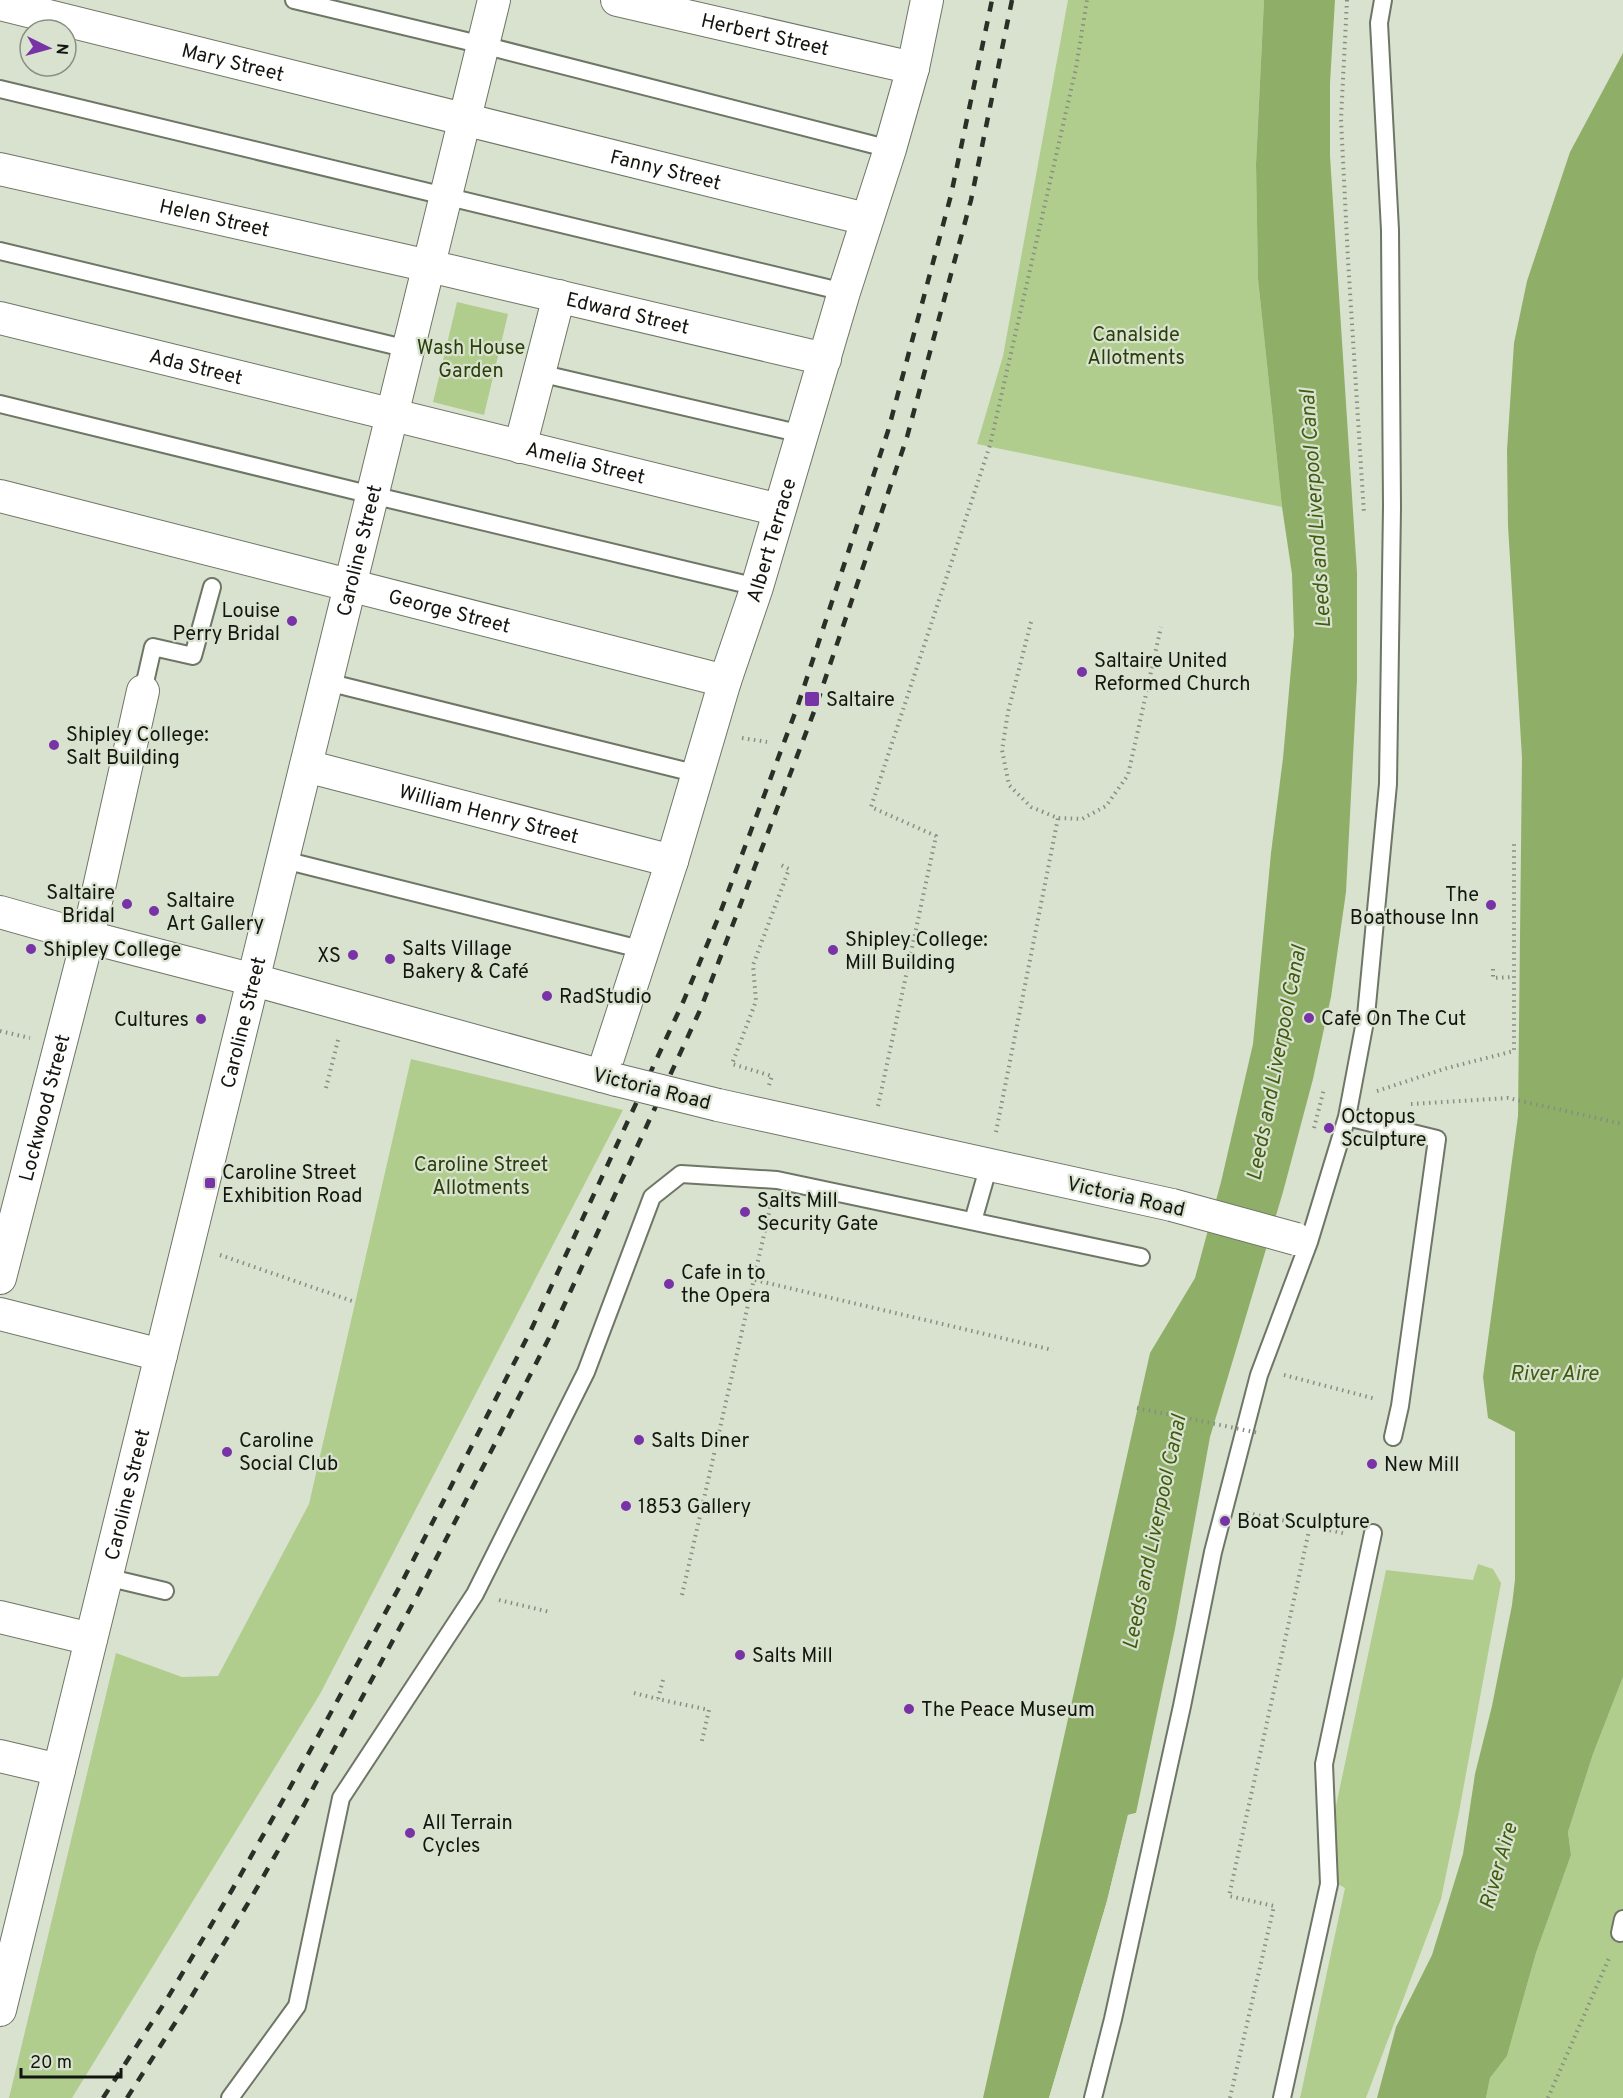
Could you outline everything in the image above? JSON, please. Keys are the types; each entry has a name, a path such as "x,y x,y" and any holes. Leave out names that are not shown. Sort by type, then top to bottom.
{"street":[{"name":"Caroline Street","path":"0,2010 13,1905 59,1770 494,0"},
{"name":"Herbert Street","path":"617,0 913,68"},
{"name":"Albert Terrace","path":"610,1078 644,950 725,681 756,587 866,219 890,149 913,68 927,0"},
{"name":"Mary Street","path":"0,4 465,120"},
{"name":"Fanny Street","path":"465,120 866,219"},
{"name":"Helen Street","path":"0,169 429,266"},
{"name":"Edward Street","path":"429,266 825,359"},
{"path":"520,447 559,296"},
{"name":"Ada Street","path":"0,318 392,415"},
{"name":"Amelia Street","path":"392,415 779,510"},
{"name":"George Street","path":"0,496 725,681"},
{"name":"Lockwood Street","path":"0,1278 88,938 143,691"},
{"name":"William Henry Street","path":"306,766 672,861"},
{"name":"Victoria Road","path":"0,912 88,938 254,980 610,1078 718,1105 1172,1205 1302,1240"},
{"path":"0,1314 161,1355"},
{"path":"0,1617 91,1639"},
{"path":"0,1756 59,1770"}],"lane":[{"path":"294,0 483,45 890,149"},
{"path":"1093,2098 1113,2019 1216,1542 1260,1375 1302,1240 1347,1117 1366,1016 1388,784 1392,472 1390,230 1379,23 1383,0"},
{"path":"0,89 844,292"},
{"path":"0,251 408,350"},
{"path":"539,373 802,434"},
{"path":"0,404 756,587"},
{"path":"143,691 153,647 193,656 212,586"},
{"path":"327,682 698,774"},
{"path":"284,860 644,950"},
{"path":"1347,1117 1437,1139 1400,1406 1393,1437"},
{"path":"973,1221 989,1165"},
{"path":"230,2098 297,2006 341,1798 475,1594 586,1372 652,1197 681,1174 777,1180 1141,1257"},
{"path":"1282,2098 1329,1884 1324,1764 1372,1536"},
{"path":"106,1577 165,1591"}],"path":[{"path":"870,1138 894,1037 936,836 871,807 990,445 1076,68 1087,0"},
{"path":"1347,0 1341,119 1347,260 1364,523"},
{"path":"1031,622 1008,712 1002,750 1009,785 1030,807 1058,818 1082,819 1106,806 1128,775 1161,627"},
{"path":"1005,1095 1058,818"},
{"path":"1370,1093 1446,1068 1514,1051 1514,842"},
{"path":"760,1114 772,1076 732,1064 756,1001 753,965 789,869 779,864"},
{"path":"1493,969 1493,978 1514,977"},
{"path":"326,1088 346,1005"},
{"path":"1319,1109 1324,1087"},
{"path":"1402,1105 1508,1098 1623,1124"},
{"path":"682,1595 777,1180"},
{"path":"188,1244 355,1302"},
{"path":"755,1280 1053,1350"},
{"path":"1276,1373 1400,1406"},
{"path":"1137,1408 1259,1433"},
{"path":"1260,1515 1372,1536"},
{"path":"1230,2098 1274,1906 1228,1896 1310,1526"},
{"path":"475,1594 550,1612"},
{"path":"657,1699 663,1680"},
{"path":"634,1693 709,1710 701,1745"},
{"path":"1548,2098 1621,1926"}],"green space":[{"name":"Canalside Allotments","path":"1068,0 1264,0 1256,164 1258,279 1282,507 977,444 1003,356"},
{"name":"Wash House Garden","path":"457,302 508,314 484,415 433,402"},
{"name":"Caroline Street Allotments","path":"411,1059 623,1110 320,1694 72,2098 9,2098 116,1653 182,1677 218,1676 309,1504"},
{"path":"1478,1564 1493,1569 1501,1583 1441,1899 1366,2098 1300,2098 1345,1888 1332,1881 1330,1834 1386,1570 1473,1580"},
{"path":"1623,1677 1623,2098 1486,2098 1490,2078 1507,2056 1536,1953 1571,1855 1568,1832 1593,1754"}],"water":[{"name":"Leeds and Liverpool Canal","path":"1264,0 1335,0 1330,83 1330,156 1357,573 1357,680 1346,892 1331,997 1313,1079 1283,1192 1210,1437 1175,1629 1136,1813 1128,1815 1107,1901 1049,2098 983,2098 1150,1353 1195,1278 1221,1182 1253,1044 1294,635 1292,574 1282,507 1258,279 1256,164"},
{"name":"River Aire","path":"1623,53 1623,1677 1593,1754 1568,1832 1571,1855 1536,1953 1507,2056 1490,2078 1486,2098 1377,2098 1396,2027 1432,1955 1463,1854 1475,1774 1492,1706 1512,1605 1515,1580 1515,1432 1488,1418 1483,1377 1518,1116 1522,758 1508,526 1507,450 1514,343 1527,281 1570,152"}],"pier":[{"path":"1136,1813 1136,1816 1131,1817 1080,2007 1052,2098 1049,2098 1107,1901 1128,1815"}],"railway":[{"path":"103,2098 167,1999 232,1890 401,1584 531,1330 684,1000 719,916 798,705 888,431 951,195 992,0"},
{"path":"127,2098 250,1900 418,1594 549,1338 701,1008 815,709 907,437 971,200 1012,0"}],"place":[{"name":"Louise Perry Bridal","path":"292,621"},
{"name":"Saltaire United Reformed Church","path":"1082,672"},
{"name":"Saltaire","path":"812,699"},
{"name":"Shipley College: Salt Building","path":"54,745"},
{"name":"Saltaire Bridal","path":"127,904"},
{"name":"The Boathouse Inn","path":"1491,905"},
{"name":"Saltaire Art Gallery","path":"154,911"},
{"name":"Shipley College","path":"31,949"},
{"name":"Shipley College: Mill Building","path":"833,950"},
{"name":"XS","path":"353,955"},
{"name":"Salts Village Bakery & Café","path":"390,959"},
{"name":"RadStudio","path":"547,996"},
{"name":"Cafe On The Cut","path":"1309,1018"},
{"name":"Cultures","path":"201,1019"},
{"name":"Octopus Sculpture","path":"1329,1128"},
{"name":"Caroline Street Exhibition Road","path":"210,1183"},
{"name":"Salts Mill Security Gate","path":"745,1212"},
{"name":"Cafe in to the Opera","path":"669,1284"},
{"name":"Salts Diner","path":"639,1440"},
{"name":"Caroline Social Club","path":"227,1452"},
{"name":"New Mill","path":"1372,1464"},
{"name":"1853 Gallery","path":"626,1506"},
{"name":"Boat Sculpture","path":"1225,1521"},
{"name":"Salts Mill","path":"740,1655"},
{"name":"The Peace Museum","path":"909,1709"},
{"name":"All Terrain Cycles","path":"410,1833"}]}
